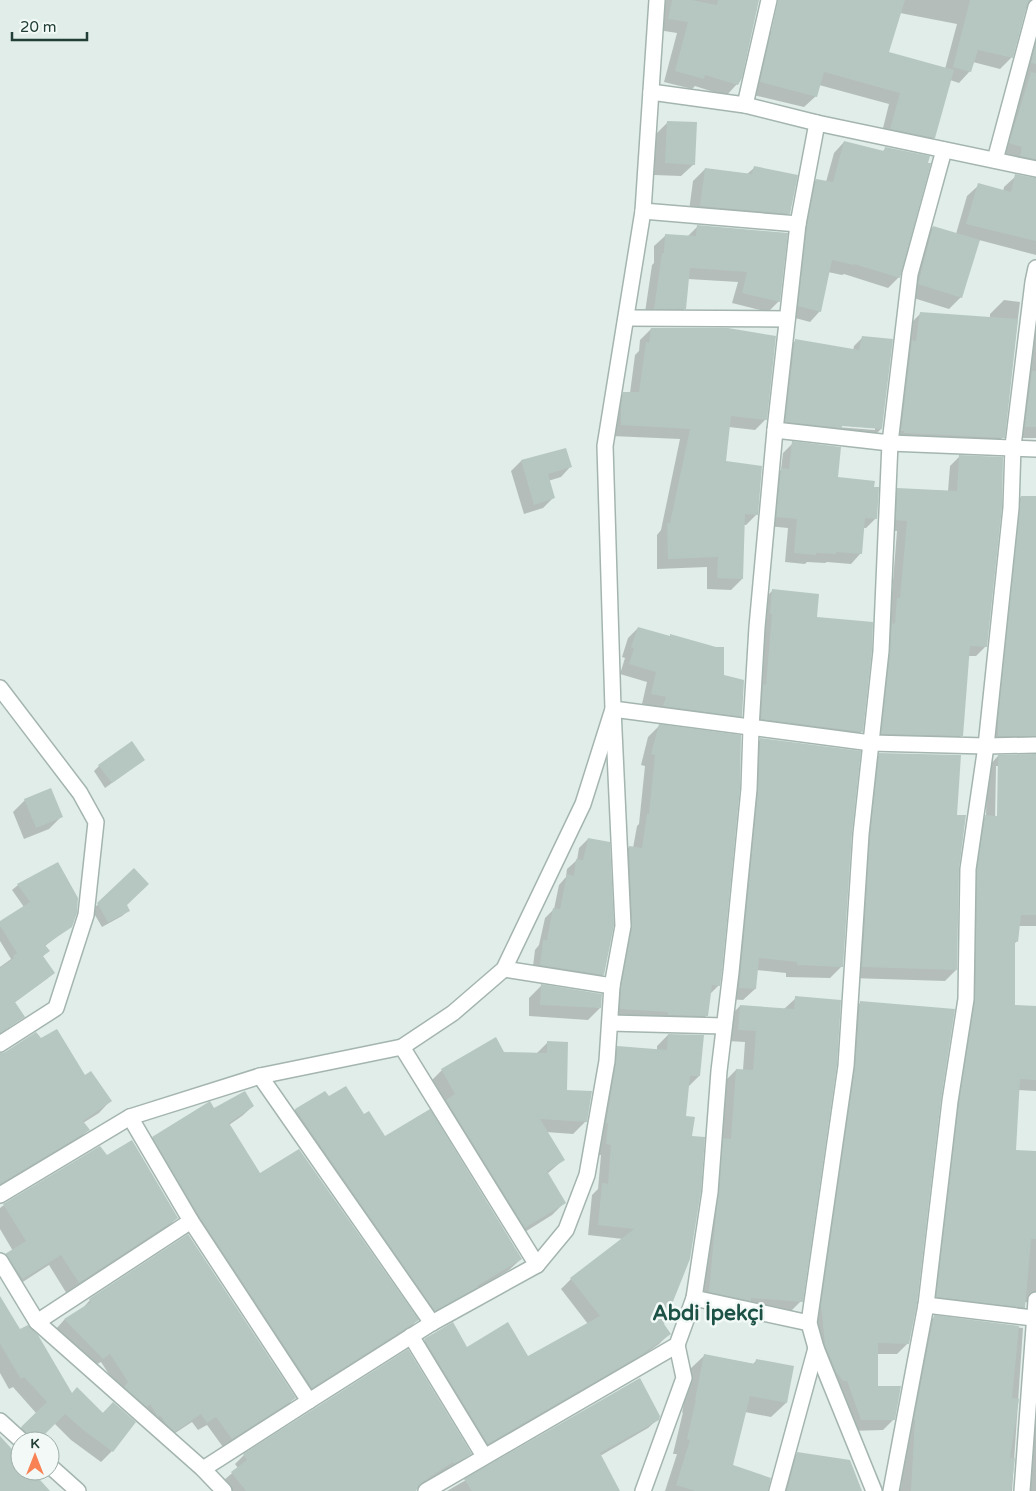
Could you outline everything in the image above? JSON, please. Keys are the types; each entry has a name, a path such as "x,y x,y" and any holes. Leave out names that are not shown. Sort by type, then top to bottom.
{"street":[{"path":"203,1469 432,1323 537,1265 566,1230 587,1175 607,1061 612,986 624,926 613,709 605,446 643,211 657,0"},
{"path":"745,105 769,0"},
{"path":"995,160 1036,7"},
{"path":"651,92 745,105 1036,169"},
{"path":"643,1491 684,1378 677,1345 694,1298 710,1192 719,1071 749,789 758,627 775,430 798,224 817,122"},
{"path":"874,1491 816,1348 809,1323 846,1066 861,834 881,651 890,443 910,274 944,150"},
{"path":"643,211 798,224"},
{"path":"890,1491 926,1305 950,1102 966,999 968,869 986,746 1011,508 1013,446 1036,268"},
{"path":"627,318 787,319"},
{"path":"775,430 890,443 1036,448"},
{"path":"0,688 80,793 96,822 86,914 56,1008 0,1044"},
{"path":"613,709 871,743 986,746 1036,745"},
{"path":"0,1195 130,1117 260,1076 402,1047 453,1013 504,969 583,804 613,709"},
{"path":"504,969 612,986"},
{"path":"610,1024 724,1026"},
{"path":"402,1047 537,1265"},
{"path":"260,1076 432,1323"},
{"path":"130,1117 191,1221 309,1401"},
{"path":"37,1322 191,1221"},
{"path":"0,1260 37,1322 203,1469 224,1491"},
{"path":"694,1298 809,1323"},
{"path":"1022,1491 1036,1300"},
{"path":"926,1305 1034,1318"},
{"path":"411,1336 484,1456"},
{"path":"426,1491 677,1345"},
{"path":"777,1491 816,1348"},
{"path":"0,1421 11,1431"},
{"path":"60,1475 78,1491"}],"building":[{"path":"672,0 691,0 717,5 718,0 759,0 742,78 738,85 705,75 704,79 675,71 688,22 668,19"},
{"path":"778,0 905,0 889,52 954,70 935,138 890,129 900,93 824,72 817,97 760,82"},
{"path":"970,0 1030,0 1013,58 978,50 971,72 953,67"},
{"path":"1036,43 1036,64 1031,63"},
{"path":"1031,72 1036,73 1036,159 1020,156 1022,147 1009,143"},
{"path":"667,121 697,122 695,165 665,163"},
{"path":"844,141 884,151 885,147 930,156 928,163 931,163 900,278 854,264 832,260 821,312 798,306 807,225 816,179 833,182"},
{"path":"754,166 798,175 790,214 700,206 705,168 752,174"},
{"path":"1015,174 1036,178 1036,241 966,224 978,183 1011,192"},
{"path":"697,225 788,233 780,302 742,293 747,272 690,268 686,309 654,309 662,253 664,253 665,234 696,236"},
{"path":"933,226 980,240 962,298 918,284"},
{"path":"920,312 1018,319 1005,438 904,433 904,431 901,431 912,340 916,341"},
{"path":"651,328 728,328 776,336 767,420 731,416 726,461 762,466 758,515 745,514 743,579 717,578 718,557 668,559 667,523 670,523 690,429 621,425 623,392 639,392 646,342 649,343"},
{"path":"862,336 893,339 882,429 842,426 842,428 785,422 795,339 859,350"},
{"path":"1032,371 1036,371 1036,427 1025,427"},
{"path":"792,441 841,447 838,477 875,481 874,487 879,487 877,519 865,518 862,554 836,552 836,554 816,553 816,555 794,553 797,519 776,517 781,468 789,469"},
{"path":"566,448 572,467 548,474 555,498 534,505 521,460"},
{"path":"959,455 1003,457 1002,507 987,647 970,646 963,736 881,734 892,623 895,624 897,598 900,598 907,521 896,520 897,488 957,491"},
{"path":"1021,496 1036,496 1036,736 998,736 998,718"},
{"path":"772,589 819,594 817,617 873,622 872,650 863,732 761,719 763,684 766,685 772,614 770,614"},
{"path":"638,627 716,647 724,647 724,675 744,680 742,717 663,706 666,697 651,694 656,672 629,664 634,648 631,647"},
{"path":"659,724 741,735 740,788 722,971 720,986 712,985 708,1016 668,1015 668,1012 620,1009 621,987 632,926 629,846 642,848 647,814 649,814 655,755 651,754"},
{"path":"760,738 861,751 852,833 843,967 797,965 797,962 759,958 756,989 739,988 758,790"},
{"path":"132,741 145,760 112,783 98,765"},
{"path":"879,753 961,755 957,815 966,815 959,869 957,970 862,967 870,835"},
{"path":"1036,754 1036,915 1021,915 1018,942 1015,941 1015,1005 1036,1006 1036,1080 1020,1079 1016,1150 1036,1151 1036,1239 1031,1239 1025,1308 936,1297 959,1102 975,1000 977,870 985,815 997,816 998,755"},
{"path":"51,788 63,817 36,828 24,799"},
{"path":"588,838 610,842 614,925 604,975 540,965 543,940 547,940 553,908 560,909 567,874 574,876 576,859 583,860"},
{"path":"58,862 78,898 77,913 72,927 45,945 50,951 43,956 55,973 15,1002 25,1017 0,1033 0,968 14,958 13,956 17,953 0,926 0,921 30,902 17,884"},
{"path":"134,868 149,884 127,905 130,911 108,922 97,903"},
{"path":"541,984 602,994 601,1008 540,1005"},
{"path":"795,996 841,1000 837,1065 803,1302 751,1298 751,1301 709,1292 723,1138 731,1139 736,1069 753,1070 756,1031 738,1030 740,1005 794,1009"},
{"path":"860,1001 955,1009 941,1100 917,1304 909,1344 878,1343 878,1386 901,1386 895,1420 861,1420 847,1381 843,1381 836,1372 825,1345 821,1305 855,1067"},
{"path":"57,1029 85,1075 91,1071 112,1101 83,1121 90,1130 0,1184 0,1053 5,1052 36,1032 41,1038"},
{"path":"668,1034 704,1035 700,1076 690,1076 686,1116 695,1117 692,1136 705,1137 701,1191 690,1259 664,1324 671,1334 641,1355 488,1444 424,1339 453,1322 467,1347 508,1322 528,1356 600,1316 570,1278 634,1229 598,1225 602,1183 608,1184 611,1145 606,1144 608,1123 606,1123 617,1046 667,1050"},
{"path":"496,1037 504,1052 547,1053 547,1041 568,1042 567,1090 592,1091 587,1122 540,1119 565,1160 547,1171 566,1203 525,1228 446,1100 455,1094 441,1069"},
{"path":"346,1086 364,1114 369,1111 385,1136 430,1109 522,1259 435,1311 295,1109 325,1091 329,1096"},
{"path":"245,1091 254,1106 229,1123 260,1173 299,1149 419,1320 312,1388 199,1216 152,1137 210,1101 214,1108"},
{"path":"132,1140 178,1218 79,1283 61,1255 23,1279 5,1254 26,1241 3,1204 100,1146 107,1155"},
{"path":"188,1234 296,1398 232,1439 216,1417 207,1423 201,1414 175,1432 160,1415 158,1417 150,1404 147,1407 124,1387 128,1382 110,1354 103,1359 64,1319 91,1302 89,1299"},
{"path":"0,1296 20,1329 28,1325 38,1335 72,1393 77,1387 103,1413 113,1402 136,1422 113,1452 65,1414 48,1431 24,1431 21,1427 47,1402 24,1377 21,1379 0,1344"},
{"path":"934,1315 1019,1326 1012,1398 1019,1399 1010,1458 1015,1458 1011,1491 911,1491 914,1420"},
{"path":"408,1349 472,1454 454,1464 453,1462 421,1483 416,1491 246,1491 231,1472 247,1460 243,1454"},
{"path":"704,1354 755,1364 756,1359 794,1366 787,1403 750,1396 733,1465 771,1478 768,1491 695,1491 676,1485 690,1440 687,1439"},
{"path":"640,1378 660,1416 659,1420 600,1453 620,1491 472,1491 464,1479"},
{"path":"0,1436 10,1447 10,1481 41,1481 50,1491 0,1491"},
{"path":"797,1452 850,1460 862,1491 787,1491"}],"district":[{"name":"Abdi İpekçi","path":"708,1313"}]}
